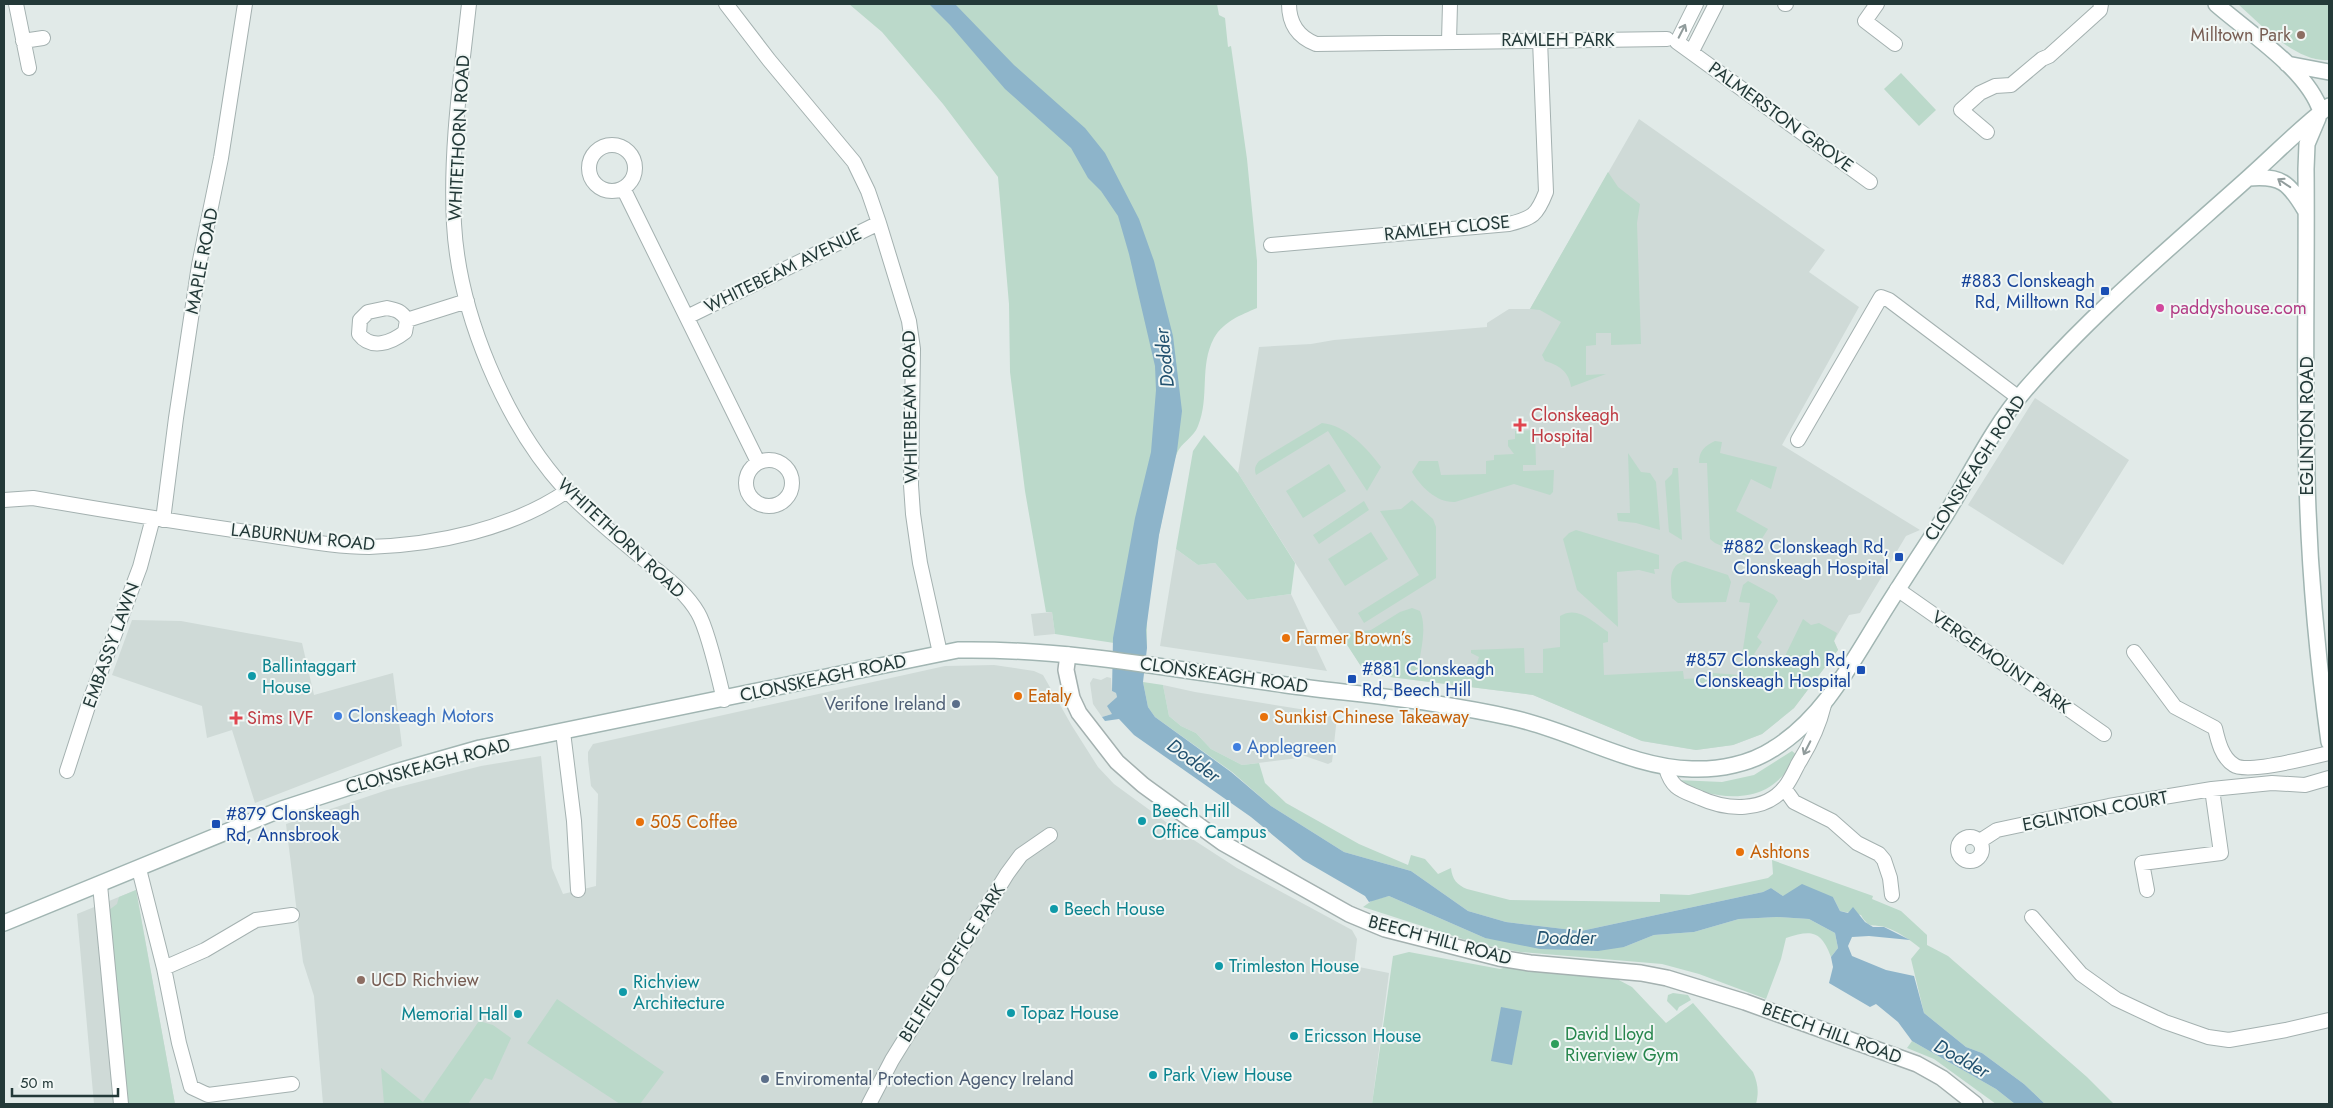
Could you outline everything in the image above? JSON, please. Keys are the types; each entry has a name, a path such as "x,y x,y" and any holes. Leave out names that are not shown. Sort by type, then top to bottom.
{"main road":[{"path":"2216,4 2287,64 2325,109"},
{"path":"2287,64 2329,72"},
{"name":"CLONSKEAGH ROAD","path":"4,923 282,809 392,773 480,748 724,700 958,650 1068,655 1109,659 1503,716 1545,726 1636,760 1666,768 1720,768 1746,762 1772,750 1794,733 1824,705 1944,518 1980,454 2019,398 2115,297 2325,109"},
{"name":"EGLINTON ROAD","path":"2325,109 2307,144 2306,211 2308,496 2312,580 2321,686 2329,742"},
{"path":"2249,178 2277,178 2289,186 2306,211"},
{"name":"BEECH HILL ROAD","path":"1068,655 1066,670 1072,698 1079,713 1117,762 1143,785 1223,842 1349,914 1386,929 1499,958 1530,963 1641,973 1667,978 1745,1002 1917,1064 1942,1078 1975,1104"}],"street":[{"path":"16,4 29,68"},
{"name":"MAPLE ROAD","path":"158,519 200,265 223,150 245,4"},
{"name":"WHITETHORN ROAD","path":"469,4 458,102 454,226 467,301 494,378 526,438 567,491 682,592 692,605 698,614 724,700"},
{"name":"WHITEBEAM ROAD","path":"726,4 768,60 854,162 868,191 879,223 909,321 913,349 911,485 913,514 920,563 940,653"},
{"name":"RAMLEH PARK","path":"1289,4 1289,13 1295,29 1304,40 1316,44 1667,40"},
{"path":"1449,41 1450,4"},
{"name":"PALMERSTON GROVE","path":"1696,4 1677,42 1692,51 1870,182"},
{"path":"1692,51 1716,4"},
{"path":"1877,4 1864,21 1895,44"},
{"path":"1987,132 1961,110 1980,93 1994,86 2011,85 2042,59 2049,56 2100,10 2101,4"},
{"path":"23,41 43,38"},
{"name":"RAMLEH CLOSE","path":"1271,245 1509,224 1528,219 1539,210 1546,192 1540,40"},
{"name":"WHITEBEAM AVENUE","path":"623,188 758,462"},
{"name":"WHITEBEAM AVENUE","path":"687,317 879,223"},
{"path":"1798,440 1881,297 1889,300 2019,398"},
{"path":"407,320 467,301"},
{"name":"LABURNUM ROAD","path":"4,500 32,498 158,519 317,542 368,547 422,542 484,528 513,519 567,491"},
{"name":"EMBASSY LAWN","path":"67,771 90,700 158,519"},
{"name":"VERGEMOUNT PARK","path":"1897,589 2104,734"},
{"path":"2134,652 2175,707 2215,728 2224,755 2232,765 2240,768 2256,767 2329,753"},
{"name":"CLONSKEAGH ROAD","path":"1666,768 1669,780 1674,787 1705,800 1729,808 1759,805 1784,788 1819,724 1824,705"},
{"path":"563,732 574,821 578,890"},
{"name":"EGLINTON COURT","path":"1980,842 1997,830 2109,806 2212,789 2272,783 2305,785 2329,778"},
{"path":"1784,788 1794,802 1832,821 1857,843 1879,854 1884,860 1890,878 1892,895"},
{"path":"2147,890 2142,864 2221,853 2212,789"},
{"name":"BELFIELD OFFICE PARK","path":"869,1104 892,1060 1007,874 1021,854 1050,835"},
{"path":"139,869 191,1087 208,1096 292,1084"},
{"path":"100,885 121,1104"},
{"path":"164,968 205,950 256,920 292,915"},
{"path":"2032,917 2081,974 2116,999 2156,1019 2208,1037 2229,1040 2329,1020"}],"shaded area":[{"name":"Clonskeagh Hospital","path":"1639,119 1825,250 1809,272 1859,307 1782,445 1920,530 1906,536 1860,613 1849,615 1834,641 1838,650 1794,708 1762,734 1733,745 1696,750 1642,741 1533,695 1366,674 1238,473 1259,347 1311,344 1334,340 1487,327 1487,323 1509,309 1530,309"},
{"path":"2035,398 2129,460 2063,565 1968,505"},
{"path":"1176,549 1198,565 1215,563 1247,600 1291,594 1327,671 1160,646"},
{"path":"1052,612 1055,634 1034,636 1031,614"},
{"name":"Sims IVF","path":"132,620 181,621 302,643 314,695 393,673 402,746 255,803 232,730 207,738 202,706 112,675"},
{"path":"994,665 1034,671 1043,675 1098,767 1114,784 1166,822 1237,868 1352,930 1357,939 1354,966 1389,973 1372,1104 323,1104 314,996 303,962 286,824 387,790 481,766 541,756 552,868 563,894 596,886 598,794 591,786 588,760 588,752 593,744 945,666"},
{"path":"1107,677 1111,678 1112,691 1116,693 1117,697 1113,701 1112,714 1102,717 1093,704 1090,683 1093,678 1101,680"},
{"path":"1163,685 1337,717 1332,762 1328,764 1302,755 1298,758 1242,765 1211,749 1196,733 1181,726 1169,716"},
{"path":"136,890 175,1104 94,1104 77,914"}],"green space":[{"path":"849,4 1217,4 1219,15 1225,18 1228,47 1231,46 1247,159 1257,261 1257,308 1233,319 1223,327 1214,338 1209,349 1202,415 1196,430 1177,453 1171,473 1151,578 1147,648 1055,634 1052,612 1046,612 1025,491 1010,372 1009,304 998,177 943,104 882,32"},
{"name":"Milltown Park","path":"2238,4 2329,4 2329,60 2317,59 2292,49 2268,31"},
{"path":"1901,73 1936,110 1919,126 1884,89"},
{"path":"1608,172 1618,187 1640,204 1637,223 1641,344 1611,345 1611,333 1596,333 1596,345 1586,346 1586,375 1606,374 1571,387 1565,373 1554,364 1545,361 1542,355 1561,322 1540,310 1530,309"},
{"path":"1322,423 1340,428 1348,433 1370,453 1381,467 1367,491 1328,431 1256,475 1255,468 1259,461"},
{"path":"1535,430 1536,465 1523,465 1523,471 1554,470 1553,492 1550,495 1514,484 1455,502 1448,502 1430,493 1412,472 1419,461 1438,461 1441,475 1486,474 1486,461 1494,460 1494,455 1514,454 1508,446 1508,440 1515,439 1515,431"},
{"path":"1204,435 1238,473 1295,563 1291,594 1247,600 1215,563 1198,565 1176,549 1193,451"},
{"path":"1715,441 1722,442 1720,453 1777,467 1771,489 1751,479 1736,511 1768,529 1756,548 1746,556 1710,539 1707,463 1699,463 1703,449"},
{"path":"1628,453 1641,472 1650,473 1656,482 1660,530 1636,523 1618,521 1617,513 1630,513"},
{"path":"1329,464 1346,491 1303,518 1286,491"},
{"path":"1673,468 1678,468 1682,540 1669,532 1665,481 1672,474"},
{"path":"1412,500 1433,519 1436,527 1436,578 1364,623 1358,613 1419,575 1380,511 1401,509"},
{"path":"1364,501 1369,510 1319,544 1313,535"},
{"path":"1576,530 1659,555 1659,569 1654,569 1655,574 1639,570 1617,572 1618,627 1577,590 1563,539 1569,533"},
{"path":"1371,532 1388,559 1345,586 1328,559"},
{"path":"1685,561 1728,575 1731,582 1726,602 1678,603 1672,598 1671,576 1675,566"},
{"path":"1748,581 1774,595 1778,601 1757,637 1762,642 1754,654 1782,669 1788,658 1785,656 1803,619 1811,625 1819,623 1837,633 1834,641 1838,650 1794,708 1762,734 1733,745 1696,750 1642,741 1533,695 1366,674 1340,634 1371,630 1400,612 1412,608 1420,611 1423,624 1419,664 1475,670 1479,657 1471,653 1471,650 1524,648 1525,673 1543,673 1543,649 1560,647 1560,616 1573,612 1585,616 1608,632 1608,642 1603,643 1604,675 1683,671 1684,679 1701,678 1701,672 1739,675 1750,603 1739,602 1743,585"},
{"path":"1143,682 1163,685 1169,716 1181,726 1196,733 1211,749 1242,765 1259,763 1265,783 1286,803 1359,844 1408,865 1411,855 1425,859 1438,874 1451,868 1456,881 1460,886 1467,889 1510,900 1660,902 1660,894 1689,895 1768,878 1773,874 1772,860 1873,896 1872,899 1901,911 1927,935 1927,945 1948,956 2087,1077 2114,1104 2045,1104 2024,1084 1982,1053 1966,1047 1924,1013 1911,959 1920,948 1894,931 1869,924 1861,915 1840,911 1833,897 1783,896 1771,888 1763,892 1581,931 1506,922 1468,911 1411,871 1344,852 1271,806 1232,772 1155,717 1148,707"},
{"path":"1792,751 1799,757 1780,779 1766,789 1744,796 1709,793 1697,790 1677,780 1722,782 1754,775"},
{"path":"136,890 175,1104 127,1104 109,910 117,904 119,897"},
{"path":"1389,896 1485,938 1624,947 1654,935 1694,932 1739,919 1777,917 1809,919 1835,933 1838,948 1831,957 1823,942 1814,934 1802,934 1786,938 1781,959 1766,999 1699,974 1662,964 1520,952 1478,944 1363,907 1373,900"},
{"name":"David Lloyd Riverview Gym","path":"1409,952 1500,969 1506,967 1615,978 1632,987 1666,1023 1693,1003 1753,1072 1758,1088 1756,1104 1372,1104 1393,956"},
{"path":"1673,993 1688,995 1691,1000 1679,1007 1677,1011 1667,1001 1668,995"},
{"path":"557,999 664,1072 640,1104 620,1104 527,1043"},
{"path":"479,1021 493,1025 511,1038 492,1080 485,1078 468,1104 384,1104 381,1068 423,1102"},
{"path":"1912,1041 1996,1089 2015,1104 1996,1104 1934,1059 1907,1048"}],"water":[{"name":"Dodder","path":"929,4 955,4 1014,65 1085,128 1105,153 1139,219 1154,261 1173,336 1182,411 1177,451 1159,535 1146,630 1147,648 1143,682 1148,707 1155,717 1231,772 1271,806 1344,852 1411,871 1468,911 1506,922 1581,931 1763,892 1771,888 1783,896 1802,884 1833,897 1840,911 1848,913 1853,907 1865,922 1873,927 1884,927 1910,940 1869,936 1852,937 1848,946 1852,956 1886,970 1914,976 1924,1013 1966,1047 1982,1053 2024,1084 2045,1104 2015,1104 1996,1089 1912,1041 1898,1022 1876,1004 1870,1007 1829,983 1833,967 1831,957 1838,948 1835,933 1809,919 1777,917 1739,919 1694,932 1654,935 1624,947 1598,951 1540,949 1485,938 1389,896 1369,902 1365,896 1303,860 1251,817 1134,735 1119,719 1105,721 1102,717 1112,714 1107,706 1117,697 1116,693 1112,691 1113,638 1135,518 1151,452 1156,390 1155,366 1129,254 1118,216 1101,191 1088,178 1071,148 1005,89 950,25"},
{"path":"1501,1007 1522,1011 1512,1065 1491,1061"}],"place":[{"name":"Milltown Park","path":"2301,35"},
{"name":"#883 Clonskeagh Rd, Milltown Rd","path":"2105,291"},
{"name":"paddyshouse.com","path":"2160,308"},
{"name":"Clonskeagh Hospital","path":"1520,425"},
{"name":"#882 Clonskeagh Rd, Clonskeagh Hospital","path":"1899,557"},
{"name":"Farmer Brown’s","path":"1286,638"},
{"name":"#857 Clonskeagh Rd, Clonskeagh Hospital","path":"1861,670"},
{"name":"Ballintaggart House","path":"252,676"},
{"name":"#881 Clonskeagh Rd, Beech Hill","path":"1352,679"},
{"name":"Eataly","path":"1018,696"},
{"name":"Verifone Ireland","path":"956,704"},
{"name":"Clonskeagh Motors","path":"338,716"},
{"name":"Sunkist Chinese Takeaway","path":"1264,717"},
{"name":"Sims IVF","path":"236,718"},
{"name":"Applegreen","path":"1237,747"},
{"name":"Beech Hill Office Campus","path":"1142,821"},
{"name":"505 Coffee","path":"640,822"},
{"name":"#879 Clonskeagh Rd, Annsbrook","path":"216,824"},
{"name":"Ashtons","path":"1740,852"},
{"name":"Beech House","path":"1054,909"},
{"name":"Trimleston House","path":"1219,966"},
{"name":"UCD Richview","path":"361,980"},
{"name":"Richview Architecture","path":"623,992"},
{"name":"Topaz House","path":"1011,1013"},
{"name":"Memorial Hall","path":"518,1014"},
{"name":"Ericsson House","path":"1294,1036"},
{"name":"David Lloyd Riverview Gym","path":"1555,1044"},
{"name":"Park View House","path":"1153,1075"},
{"name":"Enviromental Protection Agency Ireland","path":"765,1079"}]}
